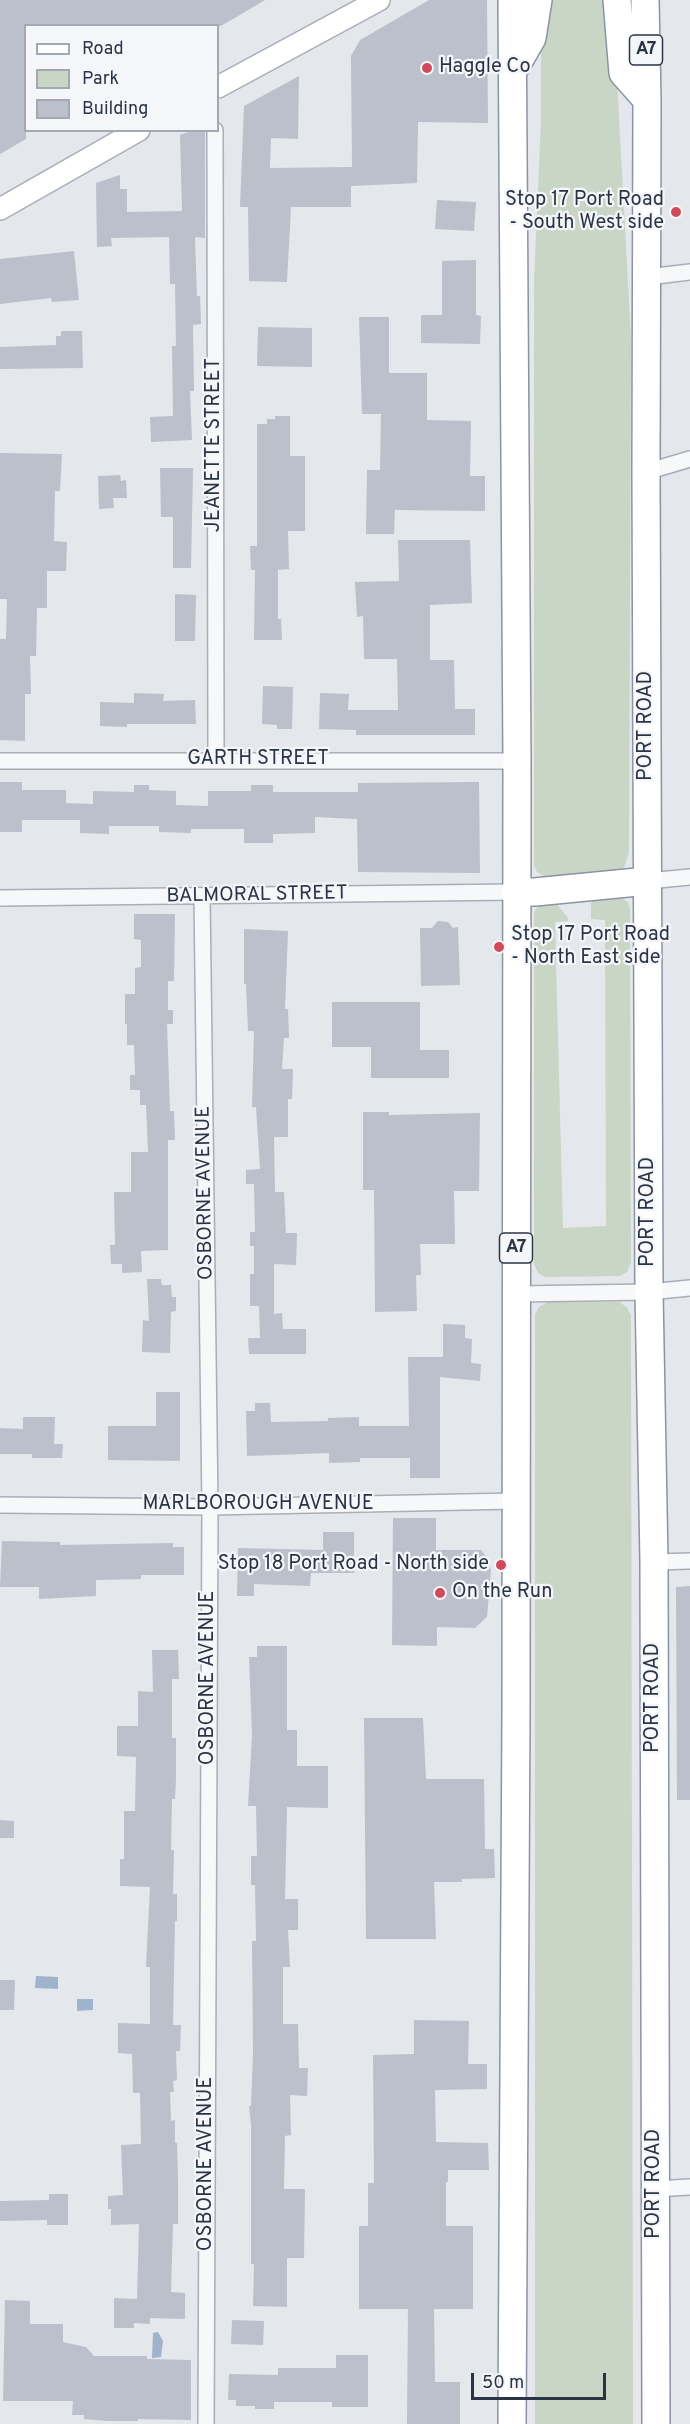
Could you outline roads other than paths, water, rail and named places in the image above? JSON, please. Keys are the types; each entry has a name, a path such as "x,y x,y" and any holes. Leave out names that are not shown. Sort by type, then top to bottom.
{"highway":[{"name":"A7","path":"512,0 517,761 512,2424"},
{"path":"513,72 532,38 538,0"},
{"path":"617,0 623,73 647,100"},
{"name":"PORT ROAD","path":"645,0 648,277 646,472 649,1292 654,1562 656,2424"},
{"path":"515,892 648,881"}],"main road":[{"path":"219,86 379,0"},
{"path":"0,208 135,132"}],"street":[{"name":"JEANETTE STREET","path":"215,132 216,760"},
{"path":"648,277 690,272"},
{"path":"646,472 690,459"},
{"name":"GARTH STREET","path":"0,761 517,761"},
{"path":"648,881 690,876"},
{"name":"BALMORAL STREET","path":"0,898 515,892"},
{"name":"OSBORNE AVENUE","path":"202,897 210,1507 206,2424"},
{"path":"516,1294 649,1292 690,1288"},
{"name":"MARLBOROUGH AVENUE","path":"0,1505 210,1507 515,1501"},
{"path":"654,1562 690,1561"},
{"path":"655,2189 690,2187"}],"water":[{"path":"36,1976 58,1977 58,1989 35,1988"},
{"path":"77,1999 93,1999 93,2010 77,2011"},
{"path":"158,2332 163,2341 161,2357 152,2358 153,2333"}],"place":[{"name":"Haggle Co","path":"427,68"},
{"name":"Stop 17 Port Road - South West side","path":"676,212"},
{"name":"Stop 17 Port Road - North East side","path":"499,947"},
{"name":"Stop 18 Port Road - North side","path":"501,1565"},
{"name":"On the Run","path":"440,1593"}]}
